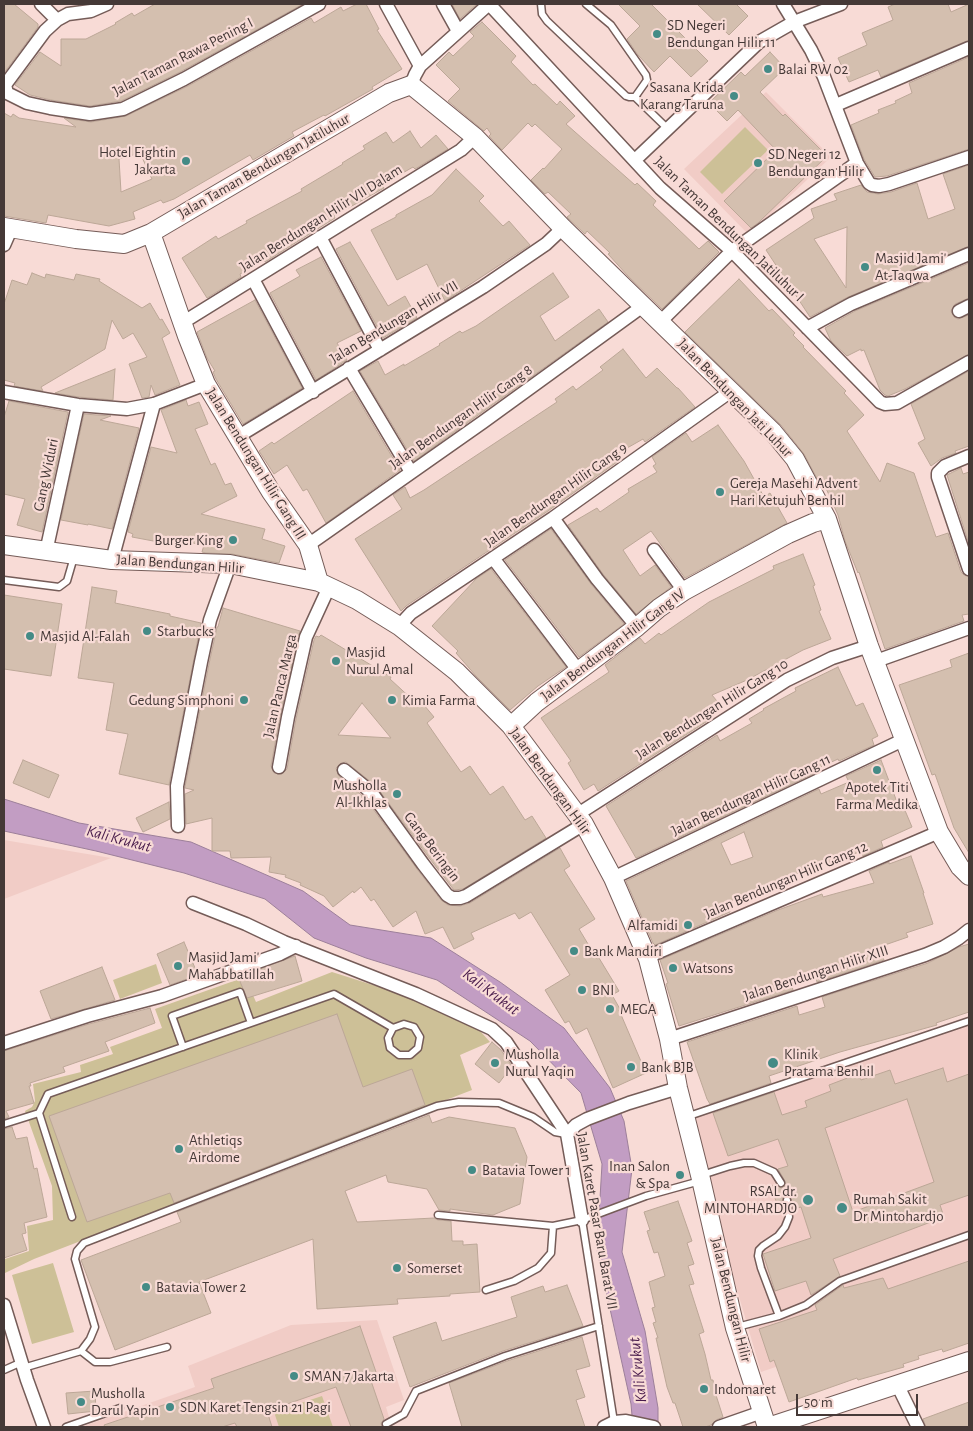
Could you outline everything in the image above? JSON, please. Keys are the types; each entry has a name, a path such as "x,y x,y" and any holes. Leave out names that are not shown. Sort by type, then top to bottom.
{"street":[{"path":"41,4 67,13 91,11 107,4"},
{"name":"Jalan Taman Rawa Pening I","path":"5,85 7,92 14,97 27,103 50,108 90,114 123,110 184,79 319,4"},
{"path":"386,4 420,66"},
{"path":"443,4 458,31"},
{"path":"411,85 414,75 420,66 489,4"},
{"name":"Jalan Taman Bendungan Jatiluhur I","path":"489,4 660,188 732,251 846,365 880,402 884,404 897,403 969,362"},
{"path":"783,4 811,50 836,104 857,162 869,183 879,186 925,173 969,156"},
{"path":"634,160 759,42 794,22 841,4"},
{"path":"5,85 45,31 67,13"},
{"path":"836,104 969,48"},
{"name":"Jalan Bendungan Jati Luhur","path":"411,85 475,137 563,228 638,311 660,322 773,432 795,459 827,519 872,653 938,832 960,867 969,876"},
{"name":"Jalan Taman Bendungan Jatiluhur","path":"8,228 76,239 124,244 151,233 389,93 411,85"},
{"name":"Jalan Bendungan Hilir VII Dalam","path":"182,323 461,150 475,137"},
{"path":"660,322 732,251 857,162"},
{"path":"4,245 8,228"},
{"name":"Jalan Bendungan Hilir VII","path":"237,437 484,287 546,244 563,228"},
{"name":"Jalan Bendungan Hilir Gang III","path":"151,233 182,323 206,384 271,492 308,545 324,585"},
{"path":"320,237 380,350"},
{"path":"807,328 851,304 969,254"},
{"path":"253,279 313,392"},
{"name":"Jalan Bendungan Hilir Gang 8","path":"308,545 638,311"},
{"path":"349,368 411,472"},
{"path":"5,396 127,409 154,404 206,384"},
{"name":"Jalan Bendungan Hilir Gang 9","path":"399,626 411,613 553,518 731,391"},
{"path":"112,560 154,404"},
{"name":"Gang Widuri","path":"46,552 78,405"},
{"path":"969,456 945,466 938,472 938,477 969,569"},
{"path":"553,518 597,579 637,627"},
{"name":"Jalan Bendungan Hilir Gang IV","path":"511,726 537,702 578,670 684,591 788,534 812,523 827,519"},
{"name":"Jalan Bendungan Hilir","path":"4,545 112,560 230,564 324,585 357,600 399,626 457,672 511,726 581,819 613,878 647,956 668,1038 678,1088 701,1178 735,1328 765,1422"},
{"path":"654,550 684,591"},
{"path":"493,558 578,670"},
{"path":"178,826 177,786 201,662 210,620 230,564"},
{"name":"Jalan Panca Marga","path":"279,767 306,637 324,585"},
{"name":"Jalan Bendungan Hilir Gang 10","path":"581,819 786,680 832,658 872,653 969,628"},
{"name":"Jalan Bendungan Hilir Gang 11","path":"613,878 903,740"},
{"name":"Gang Beringin","path":"344,770 370,792 423,864 452,898 466,896 581,819"},
{"name":"Jalan Bendungan Hilir Gang 12","path":"647,956 938,832"},
{"name":"Jalan Karet Pasar Baru Barat VII","path":"193,903 246,924 284,942 416,994 492,1029 506,1042 567,1134 587,1219"},
{"name":"Jalan Bendungan Hilir XIII","path":"668,1038 925,955 944,947 969,930"},
{"path":"4,1043 87,1016 162,996 280,954 296,946"},
{"path":"567,1134 576,1125 587,1120 629,1103 678,1088"},
{"path":"4,1305 44,1427"},
{"path":"720,1427 765,1422 969,1361"},
{"path":"897,1384 918,1427"},
{"path":"615,1424 654,1427"}],"lane":[{"path":"541,4 542,14 547,22 626,96 629,98 635,97 647,80 646,75 611,25 586,4"},
{"path":"635,97 668,129"},
{"path":"4,580 59,587 67,581 74,556"},
{"path":"183,1047 172,1016 240,992 251,1023"},
{"path":"72,1217 39,1113 48,1094 334,994 394,1028"},
{"path":"686,1117 969,1021"},
{"path":"404,1024 414,1028 420,1037 418,1048 410,1055 399,1055 390,1048 388,1038 394,1028 404,1024"},
{"path":"4,1370 81,1352 90,1339 95,1327 75,1259 77,1251 84,1243 437,1106 459,1102 499,1104 533,1117 555,1132 567,1134"},
{"path":"4,1124 39,1113"},
{"path":"438,1215 553,1226 587,1219 730,1166 744,1163 754,1163 774,1172 781,1183"},
{"path":"779,1316 758,1256 762,1246 778,1236 785,1227 789,1218 787,1200"},
{"name":"Jalan Karet Pasar Baru Barat VII","path":"587,1219 599,1326 615,1424"},
{"path":"486,1290 514,1281 538,1268 551,1252 553,1226"},
{"path":"735,1328 779,1316 806,1305 840,1281 969,1235"},
{"path":"386,1424 404,1414 416,1391 505,1356 599,1326"},
{"path":"81,1352 95,1362 110,1362 167,1346"},
{"path":"66,1427 120,1408"}],"shaded area":[{"name":"SD Negeri 12 Bendungan Hilir","path":"766,92 831,157 749,235 684,169"},
{"path":"745,127 768,150 722,194 700,172"},
{"path":"4,840 111,858 4,899"},
{"path":"156,964 162,983 120,999 113,980"},
{"name":"Athletiqs Airdome","path":"332,972 433,1004 481,1032 490,1042 460,1055 472,1090 34,1259 5,1273 5,1259 29,1251 27,1226 53,1220 52,1186 25,1111 32,1107 35,1101 33,1084 81,1072 80,1065 113,1054 110,1047 162,1028 155,1009 245,977 256,1002"},
{"name":"Rumah Sakit Dr Mintohardjo","path":"969,1022 969,1300 761,1372 687,1118"},
{"path":"53,1263 74,1332 32,1344 12,1275"},
{"name":"SMAN 7 Jakarta","path":"377,1320 404,1400 386,1407 392,1427 81,1427 195,1387 188,1366 291,1325"},
{"path":"322,1396 333,1427 279,1427 274,1412"}],"water":[{"name":"Kali Krukut","path":"4,799 79,823 191,842 303,891 350,925 431,938 500,982 564,1028 610,1088 624,1121 632,1169 622,1252 645,1331 658,1408 658,1427 633,1427 631,1404 597,1250 602,1164 581,1093 530,1041 437,980 366,958 314,938 265,899 184,873 4,831"}],"building":[{"path":"4,4 14,4 38,24 38,27 4,73"},
{"path":"155,4 303,4 180,72 121,101 90,106 30,95 15,85 40,52 61,66 61,39 86,39 116,24 132,13 134,16"},
{"path":"357,4 366,4 379,29 377,30 402,69 372,87 373,89 292,132 294,136 253,160 250,155 174,199 163,203 161,200 133,212 135,219 109,226 48,215 46,223 4,216 4,113 11,117 13,114 19,118 76,127 64,118 91,122 126,116 188,86 311,18 314,23 341,7 343,11","holes":["140,153 152,179 121,192 119,159"]},
{"path":"452,4 477,4 460,19"},
{"name":"SD Negeri Bendungan Hilir 11","path":"618,4 651,4 708,61 691,77 670,56 654,72 638,55 627,39 640,26"},
{"path":"697,4 736,4 748,16 729,35"},
{"path":"895,4 948,4 951,12 969,4 969,40 881,77 878,70 849,82 838,58 867,45 862,33 893,20 888,7"},
{"path":"482,22 516,56 511,62 533,85 535,84 557,105 560,101 575,116 566,124 635,185 637,183 656,201 653,205 699,249 708,241 719,252 662,309 628,276 608,254 610,253 587,231 585,234 567,217 571,214 548,192 545,194 531,180 562,149 535,124 532,127 528,123 502,150 489,136 491,134 487,128 484,131 448,101 460,89 436,65 449,52 453,56 474,36 470,32"},
{"path":"770,52 785,68 760,92 827,156 751,228 724,201 776,150 738,110 727,121 709,103 741,72 745,76"},
{"path":"969,57 969,149 887,176 875,177 864,159 851,125 879,113 878,110 896,103 895,101 912,93 909,83"},
{"path":"410,131 421,148 436,135 448,149 415,169 413,167 382,185 384,188 334,216 335,218 265,262 264,260 240,274 241,277 207,298 182,258 216,236 218,239 247,223 246,221 302,191 301,189 343,164 365,149 363,146 386,132 393,143"},
{"path":"969,165 969,246 848,297 810,317 766,250 814,218 811,209 837,200 834,194 861,185 867,192 878,194 891,192 917,183 928,219 955,209 943,174","holes":["847,227 846,288 814,239"]},
{"path":"456,169 484,196 479,201 503,226 509,221 530,245 445,301 427,264 397,280 371,230 432,195"},
{"path":"350,242 388,306 405,296 417,318 383,338 336,249"},
{"path":"321,257 361,331 337,343 347,360 316,380 270,293 300,276 296,270"},
{"path":"969,263 969,298 955,304 951,311 954,317 958,319 969,315 969,354 905,389 888,396 880,390 864,350 861,351 861,349 847,356 831,341 825,328 855,311"},
{"path":"32,273 45,278 46,274 74,280 76,274 100,279 99,281 142,308 150,303 170,333 162,338 180,385 155,395 151,385 149,397 142,398 129,364 147,357 133,333 123,339 112,320 105,349 41,387 43,391 14,386 15,383 4,380 4,304 12,280 27,285"},
{"path":"553,273 569,297 540,316 555,341 599,309 608,322 414,461 360,371 378,361 385,375 404,364 404,366 460,331 462,333 476,326"},
{"path":"739,279 769,311 772,309 795,333 793,335 803,347 846,391 844,393 864,415 847,431 880,482 887,463 914,473 936,537 948,533 961,572 969,577 969,614 962,615 964,621 885,649 859,572 845,541 838,515 825,486 822,488 804,454 781,425 685,332"},
{"path":"255,300 302,388 243,424 216,379 213,372 215,371 207,358 197,332"},
{"path":"623,349 646,378 657,368 695,407 645,442 643,439 613,456 617,462 401,611 355,539 402,509 393,495 405,487 410,498 424,490 557,402 555,399 573,386 576,390 603,370 600,367"},
{"path":"115,369 113,400 55,393"},
{"path":"969,371 969,446 955,451 956,453 942,458 931,466 918,443 925,439 911,404"},
{"path":"353,391 400,470 326,523 307,489 303,491 287,465 274,474 259,451 272,442 274,444"},
{"path":"186,400 188,406 199,402 208,424 195,429 211,465 215,463 225,485 231,483 237,496 201,514 265,529 262,539 285,546 279,563 232,554 206,553 202,552 204,545 165,538 164,543 132,537 133,534 128,532 151,447 177,453 161,410"},
{"path":"9,401 68,412 42,532 17,525 25,499 4,494 4,417"},
{"path":"84,414 111,416 100,420 139,428 112,529 61,520"},
{"path":"718,425 744,461 764,497 770,493 787,523 685,578 651,531 623,550 640,576 655,565 671,587 636,614 603,574 568,525 597,508 600,512 629,492 628,489 657,472 653,466 656,464 652,457 686,433 692,442"},
{"path":"961,468 963,474 969,472 969,544 947,475"},
{"path":"551,529 591,584 624,624 579,657 505,560"},
{"path":"803,554 815,585 813,586 821,610 819,611 831,639 803,650 747,680 712,695 721,706 707,717 709,720 598,791 594,784 584,790 568,763 571,761 541,718 609,672 605,665 640,638 645,644 659,633 661,635 709,602 774,569 773,566"},
{"path":"491,569 566,667 538,686 510,710 476,676 456,653 458,651 432,626 476,579"},
{"path":"92,587 117,591 115,603 170,614 170,616 201,623 169,785 119,774 128,734 106,730 114,683 78,678"},
{"name":"Masjid Al-Falah","path":"4,595 62,604 51,676 4,669"},
{"path":"223,608 300,631 280,716 271,766 274,773 282,774 287,769 314,640 316,636 319,637 321,635 391,677 390,679 415,702 419,699 434,717 427,723 461,772 470,766 490,795 503,786 525,820 532,816 546,838 463,889 454,890 376,786 346,762 341,763 336,768 339,776 365,798 441,900 448,905 460,906 470,903 560,848 570,866 564,870 595,919 579,929 619,991 612,995 620,1009 646,1073 613,1088 587,1028 576,1034 569,1021 565,1023 545,990 570,975 531,912 519,919 515,913 471,933 474,939 454,949 443,927 425,934 416,911 393,927 374,899 371,901 361,887 333,907 324,896 300,885 301,883 285,877 286,875 269,872 271,857 231,858 230,851 212,851 212,818 186,824 185,794 194,790 185,787","holes":["362,703 391,738 338,735"]},
{"path":"969,653 969,853 954,828 935,774 932,775 899,685 952,667 950,660"},
{"path":"838,667 856,706 863,703 878,736 872,739 874,745 812,771 813,774 636,858 606,806 717,735 720,741 752,723 749,719 796,691 795,688"},
{"path":"23,760 59,775 49,798 13,783"},
{"path":"881,760 897,802 901,801 912,827 881,841 883,847 863,856 862,851 782,879 762,888 762,890 727,902 730,912 655,945 653,943 626,881 819,789 821,794 849,782 846,776","holes":["744,832 753,857 731,865 721,843"]},
{"path":"169,802 170,819 143,832 136,818"},
{"path":"911,856 933,924 906,933 908,937 879,947 884,960 817,982 815,975 791,983 793,990 679,1026 660,960 778,910 822,894 823,897 874,883 869,871 889,862 889,864"},
{"name":"Masjid Jami' Mahabbatillah","path":"184,942 198,975 170,985 157,954"},
{"path":"969,944 969,1012 936,1023 937,1025 840,1052 769,1076 771,1083 710,1104 687,1042 797,1006 799,1015 825,1007 822,997 928,963"},
{"path":"295,956 302,981 247,998 238,977"},
{"path":"102,967 115,1000 51,1019 40,991"},
{"path":"150,1008 155,1023 105,1042 109,1051 63,1067 65,1072 30,1083 31,1086 29,1086 34,1103 6,1111 9,1117 4,1119 4,1051 89,1024"},
{"path":"337,1014 363,1087 412,1069 425,1105 174,1203 170,1193 87,1222 49,1116"},
{"name":"Musholla Nurul Yaqin","path":"492,1042 501,1050 512,1066 499,1083 475,1064"},
{"path":"943,1068 947,1082 969,1074 969,1195 940,1205 944,1217 833,1259 840,1276 811,1295 806,1281 775,1291 763,1254 811,1238 801,1207 793,1209 791,1197 787,1195 783,1198 782,1202 777,1204 771,1186 776,1184 781,1188 785,1186 785,1181 778,1169 788,1166 778,1139 728,1156 713,1113 774,1092 782,1115 807,1107 805,1101 831,1091 829,1085 858,1074 861,1080 890,1070 895,1084","holes":["907,1099 934,1182 853,1212 825,1128"]},
{"path":"429,1115 432,1123 449,1117 515,1128 527,1157 520,1204 493,1215 450,1209 450,1211 439,1210 427,1189 388,1182 386,1175 345,1191 357,1222 434,1218 451,1221 452,1241 463,1241 463,1245 477,1244 480,1292 397,1299 398,1304 317,1309 313,1239 199,1282 211,1313 115,1350 81,1260 181,1222 177,1212"},
{"path":"12,1127 16,1139 27,1137 34,1169 37,1168 47,1217 24,1223 26,1233 22,1234 27,1250 4,1258 4,1129"},
{"path":"678,1201 692,1241 687,1243 694,1264 688,1266 694,1284 689,1285 704,1332 699,1334 723,1417 705,1427 683,1427 667,1387 656,1338 658,1338 653,1323 656,1322 652,1308 655,1307 649,1282 665,1276 658,1252 654,1253 647,1231 650,1230 644,1212"},
{"path":"969,1261 969,1343 943,1352 942,1349 918,1356 919,1359 903,1364 904,1367 858,1380 857,1378 789,1402 774,1360 770,1362 759,1329 817,1310 815,1305 843,1285 844,1288 883,1278 888,1289"},
{"path":"567,1285 583,1326 503,1351 410,1387 393,1337 436,1322 442,1341 517,1317 511,1297 543,1286 545,1292"},
{"path":"360,1326 376,1372 369,1375 384,1419 381,1423 382,1427 351,1427 336,1387 267,1411 272,1427 237,1427 235,1423 222,1427 105,1427 104,1425 214,1388 211,1379"},
{"path":"582,1337 590,1366 576,1370 585,1397 576,1400 585,1427 462,1427 449,1383 507,1361"},
{"name":"Musholla Darul Yapin","path":"95,1391 96,1411 68,1414 66,1393"},
{"path":"969,1402 969,1427 926,1427 923,1419"}],"place":[{"name":"SD Negeri Bendungan Hilir 11","path":"657,34"},
{"name":"Balai RW 02","path":"768,69"},
{"name":"Sasana Krida Karang Taruna","path":"734,96"},
{"name":"Hotel Eightin Jakarta","path":"186,161"},
{"name":"SD Negeri 12 Bendungan Hilir","path":"758,163"},
{"name":"Masjid Jami' At-Taqwa","path":"865,267"},
{"name":"Gereja Masehi Advent Hari Ketujuh Benhil","path":"720,492"},
{"name":"Burger King","path":"233,540"},
{"name":"Starbucks","path":"147,631"},
{"name":"Masjid Al-Falah","path":"30,636"},
{"name":"Masjid Nurul Amal","path":"336,661"},
{"name":"Gedung Simphoni","path":"244,700"},
{"name":"Kimia Farma","path":"392,700"},
{"name":"Apotek Titi Farma Medika","path":"877,770"},
{"name":"Musholla Al-Ikhlas","path":"397,794"},
{"name":"Alfamidi","path":"688,925"},
{"name":"Bank Mandiri","path":"574,951"},
{"name":"Masjid Jami' Mahabbatillah","path":"178,966"},
{"name":"Watsons","path":"673,968"},
{"name":"BNI","path":"582,990"},
{"name":"MEGA","path":"610,1009"},
{"name":"Musholla Nurul Yaqin","path":"495,1063"},
{"name":"Klinik Pratama Benhil","path":"773,1063"},
{"name":"Bank BJB","path":"631,1067"},
{"name":"Athletiqs Airdome","path":"179,1149"},
{"name":"Batavia Tower 1","path":"472,1170"},
{"name":"Inan Salon & Spa","path":"680,1175"},
{"name":"RSAL dr. MINTOHARDJO","path":"808,1200"},
{"name":"Rumah Sakit Dr Mintohardjo","path":"842,1208"},
{"name":"Somerset","path":"397,1268"},
{"name":"Batavia Tower 2","path":"146,1287"},
{"name":"SMAN 7 Jakarta","path":"294,1376"},
{"name":"Indomaret","path":"704,1389"},
{"name":"Musholla Darul Yapin","path":"81,1402"},
{"name":"SDN Karet Tengsin 21 Pagi","path":"170,1407"}]}
